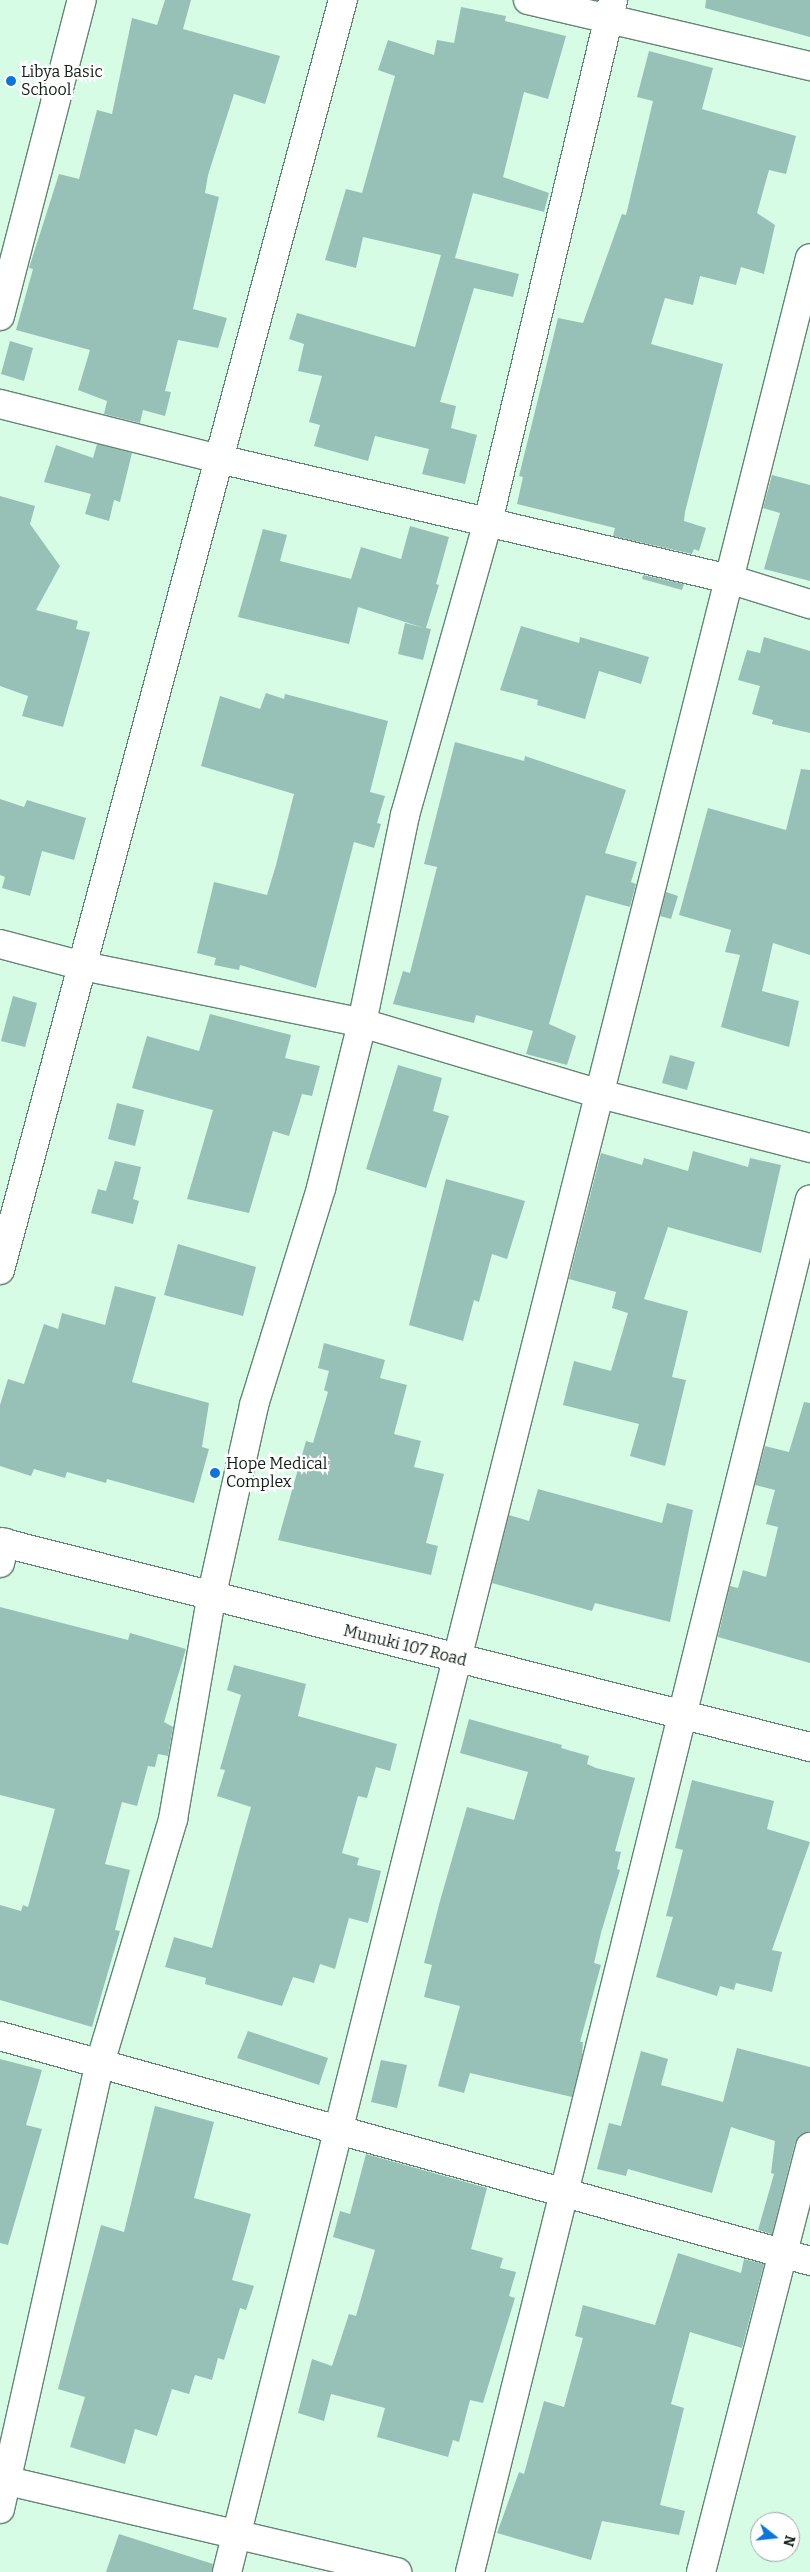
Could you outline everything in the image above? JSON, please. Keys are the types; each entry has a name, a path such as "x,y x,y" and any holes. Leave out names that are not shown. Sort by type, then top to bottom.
{"street":[{"path":"0,316 82,0"},
{"path":"0,1270 84,966 342,0"},
{"path":"528,0 610,10 810,66"},
{"path":"0,2509 4,2480 100,2063 173,1819 211,1598 254,1404 321,1188 362,1023 405,815 488,522 610,10"},
{"path":"227,2572 810,258"},
{"path":"0,404 219,460 729,579 810,604"},
{"path":"0,944 84,966 362,1023 600,1094 810,1148"},
{"path":"470,2572 810,1198"},
{"name":"Munuki 107 Road","path":"2,1549 211,1598 810,1747"},
{"path":"0,2036 810,2261"},
{"path":"701,2572 810,2147"},
{"path":"4,2480 237,2533 397,2572"}],"building":[{"path":"165,0 191,0 183,29 280,56 265,104 234,94 208,175 205,193 219,197 193,309 227,318 218,348 178,340 165,391 171,392 165,416 143,410 140,423 104,414 107,401 78,390 90,350 16,330 33,269 29,268 59,174 79,179 97,110 112,114 132,18 157,25"},
{"path":"706,0 810,0 810,37 705,8"},
{"path":"461,7 506,16 505,21 566,36 548,99 524,92 503,177 549,193 544,212 473,193 455,258 519,274 513,297 474,288 440,402 456,406 451,428 477,435 465,484 422,474 429,449 375,436 368,461 314,446 320,425 309,422 322,376 298,371 304,344 289,339 297,313 415,347 441,255 363,237 356,268 325,260 346,189 362,193 395,76 378,70 388,40 434,55 437,40 454,43"},
{"path":"649,51 713,68 702,109 796,136 786,174 769,170 757,213 775,225 764,274 741,267 736,285 700,276 693,305 665,298 651,344 723,364 685,512 684,521 706,528 699,551 694,549 692,554 613,536 615,528 517,504 523,477 519,476 558,318 583,323 622,214 626,215 653,101 637,97"},
{"path":"10,341 33,348 24,381 1,374"},
{"path":"97,444 132,453 120,502 114,500 109,521 85,514 91,494 44,482 56,445 93,458"},
{"path":"772,475 810,485 810,581 764,569 780,513 763,508"},
{"path":"0,496 35,506 30,524 60,566 36,610 78,621 76,629 90,632 63,727 22,716 28,696 0,686"},
{"path":"410,526 449,537 436,584 439,585 426,628 431,629 423,660 398,654 405,623 424,628 358,607 349,644 238,617 263,529 287,535 280,561 351,579 361,547 401,559"},
{"path":"643,575 684,584 682,590 642,579"},
{"path":"521,626 579,643 580,637 649,657 641,684 599,671 585,719 537,705 538,700 500,690"},
{"path":"764,637 810,651 810,733 772,724 773,720 752,714 760,686 738,680 747,650 760,653"},
{"path":"266,693 284,699 285,694 388,721 370,792 385,796 377,823 381,824 374,848 354,842 316,988 240,965 239,970 214,965 216,958 197,953 214,882 267,895 276,865 294,794 201,766 220,696 260,709"},
{"path":"455,742 524,761 525,756 626,790 605,853 637,862 631,882 636,884 630,907 586,895 549,1024 576,1036 567,1065 526,1054 533,1031 476,1015 474,1023 393,1004 403,971 410,973 437,867 424,864"},
{"path":"801,769 810,770 810,955 773,943 762,991 799,1001 789,1047 721,1027 740,955 725,952 731,930 679,915 708,808 786,830"},
{"path":"0,799 24,807 27,800 86,818 74,860 42,851 30,896 2,888 5,877 0,875"},
{"path":"666,892 678,896 671,919 660,916"},
{"path":"13,996 37,1003 25,1047 1,1041"},
{"path":"210,1014 291,1035 285,1058 320,1066 312,1096 302,1094 289,1136 273,1131 249,1213 187,1199 213,1110 132,1088 147,1036 199,1051"},
{"path":"670,1055 695,1062 687,1090 662,1083"},
{"path":"398,1065 442,1078 433,1111 449,1116 426,1188 366,1169"},
{"path":"117,1103 144,1110 135,1146 108,1139"},
{"path":"693,1151 748,1167 750,1158 781,1165 761,1253 668,1227 644,1299 688,1311 672,1377 686,1380 665,1466 630,1456 639,1424 563,1405 574,1361 611,1371 628,1313 612,1308 616,1292 569,1279 601,1153 642,1165 644,1158 688,1171"},
{"path":"115,1161 141,1167 133,1199 139,1201 133,1224 91,1213 98,1189 106,1191"},
{"path":"446,1179 525,1201 507,1259 492,1254 479,1302 474,1300 463,1341 409,1325"},
{"path":"178,1244 256,1267 243,1316 164,1295"},
{"path":"115,1286 156,1297 132,1382 209,1403 202,1447 209,1449 194,1503 107,1479 106,1483 67,1472 65,1478 34,1469 31,1476 0,1466 0,1405 8,1379 24,1384 44,1324 58,1329 62,1313 105,1325"},
{"path":"324,1343 385,1360 380,1378 407,1385 394,1434 421,1441 414,1467 444,1474 426,1543 438,1546 431,1575 278,1540 306,1441 313,1443 328,1392 324,1390 329,1371 318,1368"},
{"path":"804,1402 810,1403 810,1663 718,1637 730,1586 738,1588 743,1570 766,1577 778,1527 766,1524 775,1490 755,1485 765,1446 789,1452"},
{"path":"538,1489 662,1523 667,1503 693,1510 670,1622 595,1603 592,1611 492,1583 509,1515 529,1521"},
{"path":"0,1607 128,1640 130,1633 186,1649 164,1722 173,1727 168,1756 158,1754 155,1767 148,1766 137,1806 122,1802 105,1864 130,1870 115,1930 120,1931 92,2027 0,2000 0,1905 21,1911 23,1905 28,1907 55,1809 0,1795"},
{"path":"234,1665 306,1684 298,1716 397,1744 390,1771 376,1767 367,1798 358,1796 342,1853 359,1858 357,1865 381,1871 368,1923 349,1918 335,1969 320,1964 314,1983 293,1977 282,2006 205,1984 206,1978 165,1967 174,1937 212,1948 251,1807 217,1796 225,1770 220,1769 241,1695 227,1690"},
{"path":"469,1719 562,1745 561,1748 589,1756 587,1764 635,1778 615,1851 621,1852 617,1869 620,1870 594,1963 601,1965 580,2042 583,2042 582,2056 572,2097 470,2073 464,2093 438,2086 460,2006 424,1997 432,1965 424,1963 440,1901 467,1807 514,1820 528,1772 460,1753"},
{"path":"692,1780 774,1801 767,1829 810,1842 772,1950 782,1952 772,1992 736,1983 734,1990 720,1986 717,1996 656,1977 673,1917 666,1916 683,1850 675,1848"},
{"path":"248,2031 328,2058 319,2085 237,2058"},
{"path":"737,2048 810,2067 810,2131 799,2136 795,2143 772,2234 758,2230 774,2174 771,2173 775,2141 731,2127 712,2193 628,2169 626,2176 597,2169 609,2123 621,2126 641,2051 668,2059 661,2085 723,2102"},
{"path":"0,2059 42,2070 26,2125 42,2129 8,2245 0,2243"},
{"path":"381,2060 407,2065 397,2108 371,2102"},
{"path":"155,2106 214,2122 194,2198 251,2214 232,2280 254,2286 246,2310 240,2308 224,2360 218,2358 212,2380 195,2375 189,2394 172,2389 157,2436 135,2429 125,2464 70,2447 85,2397 58,2389 101,2225 124,2232"},
{"path":"366,2154 487,2188 471,2249 503,2258 500,2268 516,2272 509,2296 515,2298 483,2403 470,2400 459,2442 453,2440 448,2457 377,2437 385,2408 331,2394 324,2421 298,2413 312,2359 332,2366 349,2314 356,2316 375,2250 333,2237 340,2211 350,2214"},
{"path":"678,2253 741,2273 744,2259 764,2264 742,2348 690,2332 671,2404 684,2408 660,2505 685,2511 679,2535 602,2521 591,2560 497,2533 519,2472 524,2474 544,2401 564,2407 583,2338 575,2336 583,2305 655,2325"},
{"path":"119,2534 213,2564 212,2572 106,2572"}],"place":[{"name":"Libya Basic School","path":"11,81"},
{"name":"Hope Medical Complex","path":"215,1473"}]}
